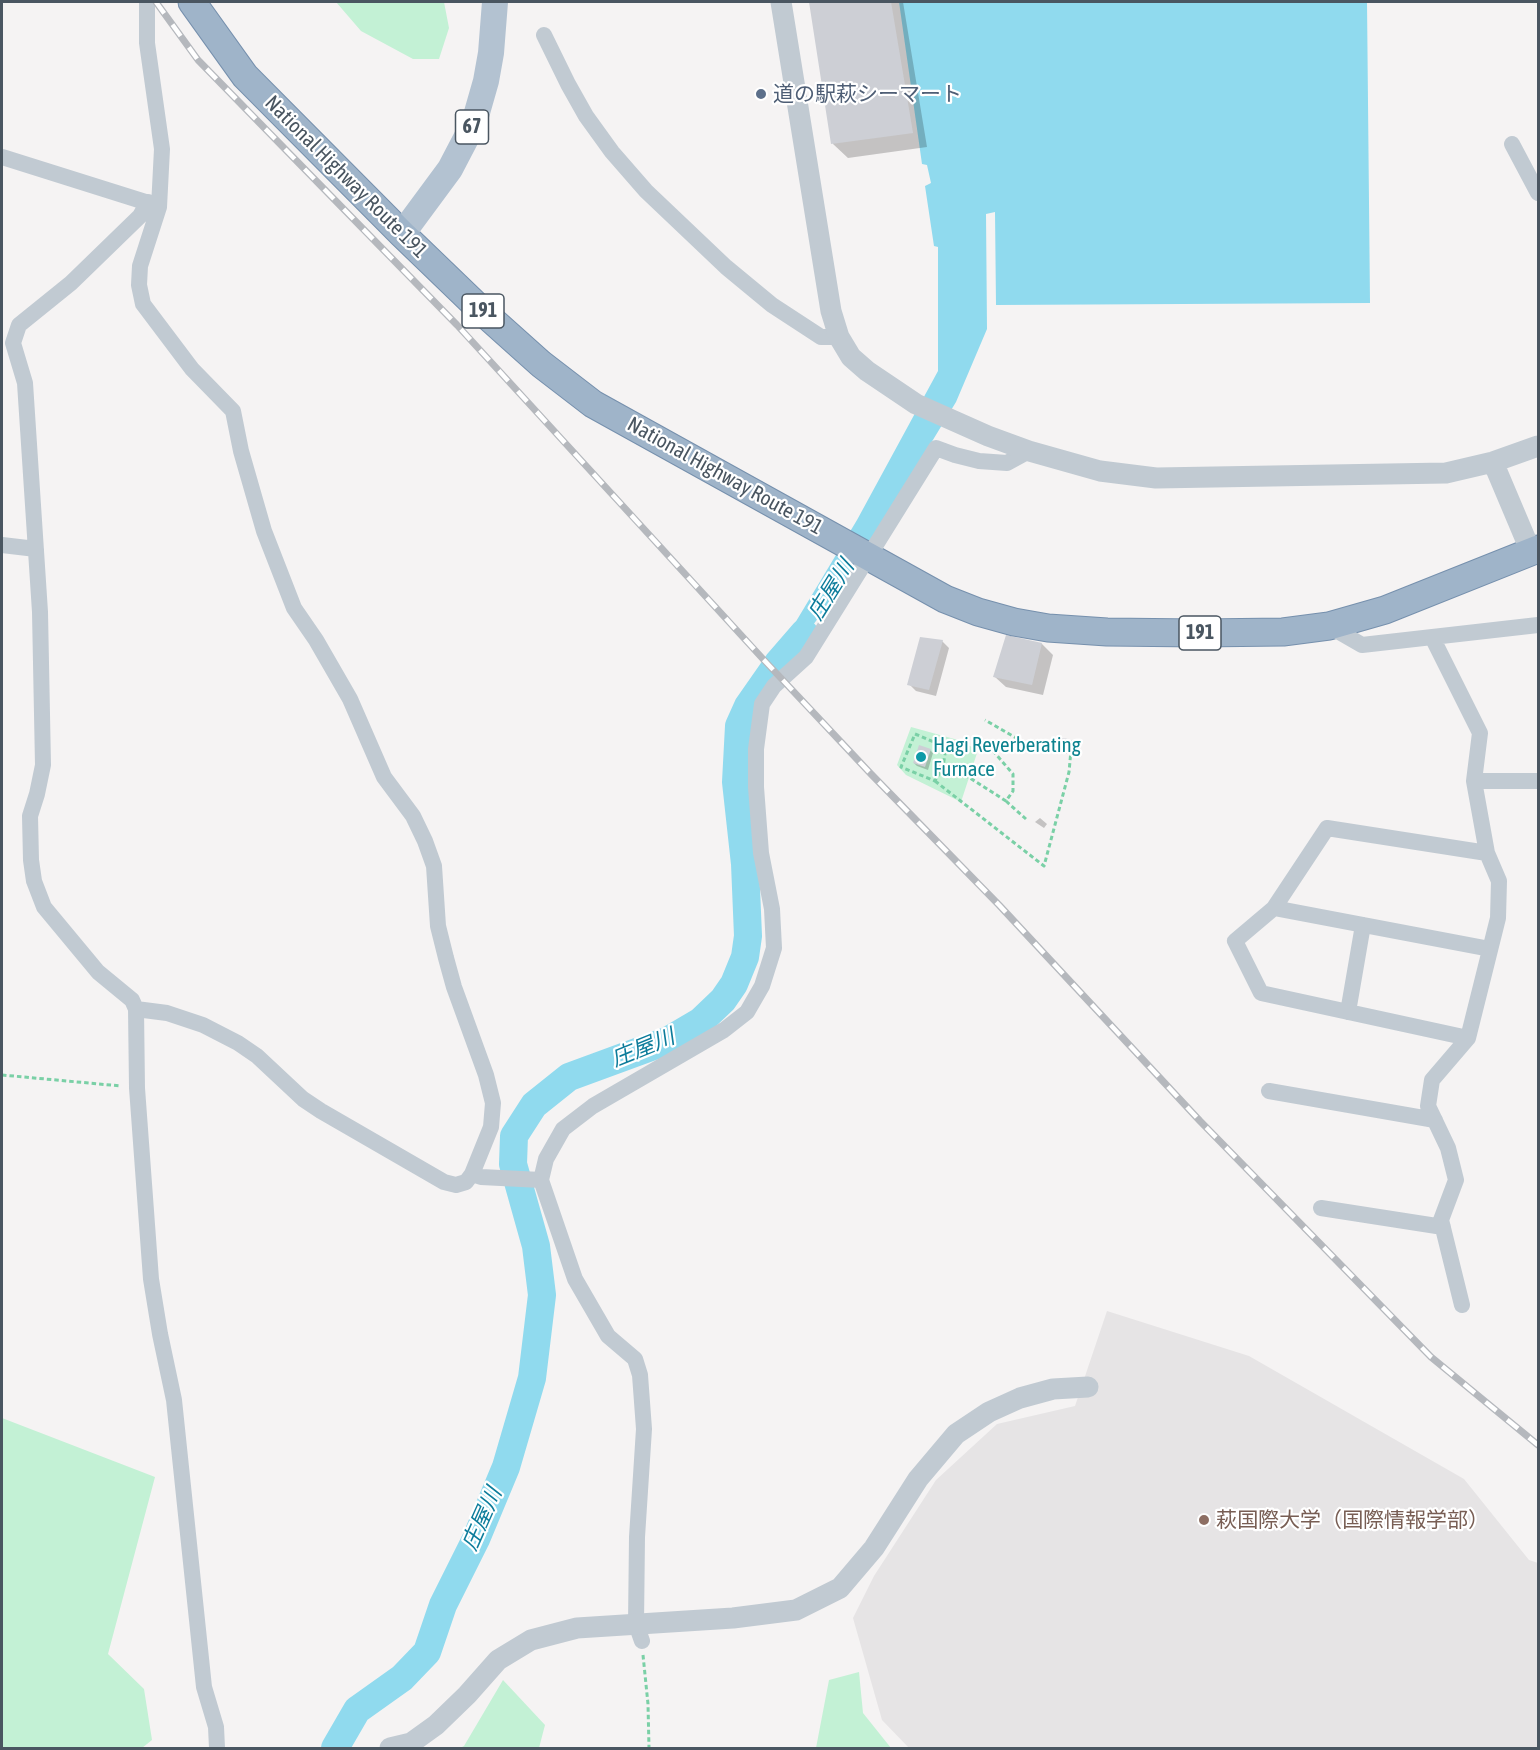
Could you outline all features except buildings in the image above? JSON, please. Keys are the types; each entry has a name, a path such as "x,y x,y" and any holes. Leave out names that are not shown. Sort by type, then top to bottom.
{"highway":[{"name":"National Highway Route 191","path":"192,2 245,76 402,234 541,364 593,404 956,603 1014,622 1048,628 1107,632 1283,632 1329,626 1385,610 1535,551"}],"main road":[{"name":"67","path":"402,234 450,169 474,123 491,54 495,2"}],"street":[{"path":"136,1009 167,1013 203,1025 238,1043 257,1056 303,1099 321,1112 444,1182 456,1185 466,1182 472,1174 491,1127 493,1103 486,1075 454,987 438,926 434,866 413,816 384,777 350,699 316,640 294,608 264,531 241,451 233,411 192,369 143,304 139,285 140,266 162,149 147,43 147,2"},
{"path":"781,2 831,311 839,336 851,357 867,371 916,404 988,436 1029,451 1100,471 1156,478 1446,473 1493,462 1539,446"},
{"path":"544,35 586,116 612,152 646,191 726,267 772,305 821,337 839,336"},
{"path":"1512,144 1539,193"},
{"path":"2,157 153,204"},
{"path":"153,204 71,284 19,325 13,343 25,383 40,612 43,765 30,816 31,860 34,881 44,907 98,972 132,1000 136,1009 137,1088 151,1280 174,1400 204,1688 216,1727 217,1749"},
{"path":"639,1633 637,1537 644,1430 640,1375 635,1359 608,1336 574,1279 541,1180 546,1159 563,1130 593,1106 724,1030 747,1012 762,986 774,948 772,909 761,853 756,787 756,749 762,704 774,686 806,657 867,555 936,448 979,461 1007,463 1029,451"},
{"path":"1493,462 1535,551"},
{"path":"2,545 36,549"},
{"path":"1329,626 1362,645 1539,625"},
{"path":"1432,637 1480,733 1474,781 1487,853 1499,881 1498,918 1468,1038 1432,1080 1428,1106 1448,1149 1455,1180 1441,1220 1462,1305"},
{"path":"1474,781 1539,781"},
{"path":"1468,1038 1261,993 1235,941 1274,908 1327,828 1487,853"},
{"path":"1274,908 1490,949"},
{"path":"1348,1012 1363,925"},
{"path":"1269,1091 1435,1120"},
{"path":"472,1174 481,1177 541,1180"},
{"path":"1321,1208 1443,1227"},
{"path":"390,1749 411,1743 436,1725 498,1660 531,1640 577,1628 639,1633 796,1610 840,1588 874,1548 918,1479 956,1434 988,1412 1020,1398 1053,1389 1088,1387"}],"path":[{"path":"985,720 1018,739 994,752 1013,774 1013,791 1006,801"},
{"path":"935,781 943,767 946,747 915,734 902,767 935,781 1044,867 1069,772 1072,739"},
{"path":"943,767 970,778 1006,801 1026,819"},
{"path":"2,1076 137,1088"},
{"path":"639,1633 648,1704 649,1749"}],"shaded area":[{"name":"萩国際大学（国際情報学部）","path":"1107,1311 1249,1356 1464,1479 1529,1560 1538,1563 1538,1748 909,1748 882,1720 853,1618 874,1576 936,1480 997,1424 1075,1406"}],"green space":[{"path":"336,2 444,2 449,28 439,59 413,59 361,31"},
{"path":"911,727 958,740 978,750 961,802 906,775 897,765"},
{"path":"2,1418 155,1477 108,1654 144,1689 152,1740 142,1748 2,1748"},
{"path":"859,1672 863,1713 891,1748 816,1748 829,1680"},
{"path":"503,1680 545,1725 539,1748 460,1748 464,1746"}],"water":[{"path":"899,2 1367,2 1370,303 996,305 995,212 986,214 987,329 956,402 839,590 784,664 774,658 857,520 938,371 938,247 934,246 925,186 931,183 927,165 922,164"}],"waterway":[{"name":"庄屋川","path":"335,1748 357,1710 402,1678 427,1652 443,1605 476,1539 506,1467 532,1378 542,1295 536,1246 513,1164 514,1136 534,1105 569,1077 667,1041 701,1021 723,1000 734,984 745,957 748,936 745,864 736,782 739,726 748,706 778,663 804,633"}],"railway":[{"path":"156,2 198,60 457,325 763,659 999,905 1200,1121 1431,1357 1538,1445"}],"place":[{"name":"道の駅萩シーマート","path":"761,94"},
{"name":"Hagi Reverberating Furnace","path":"921,757"},
{"name":"萩国際大学（国際情報学部）","path":"1204,1520"}]}
